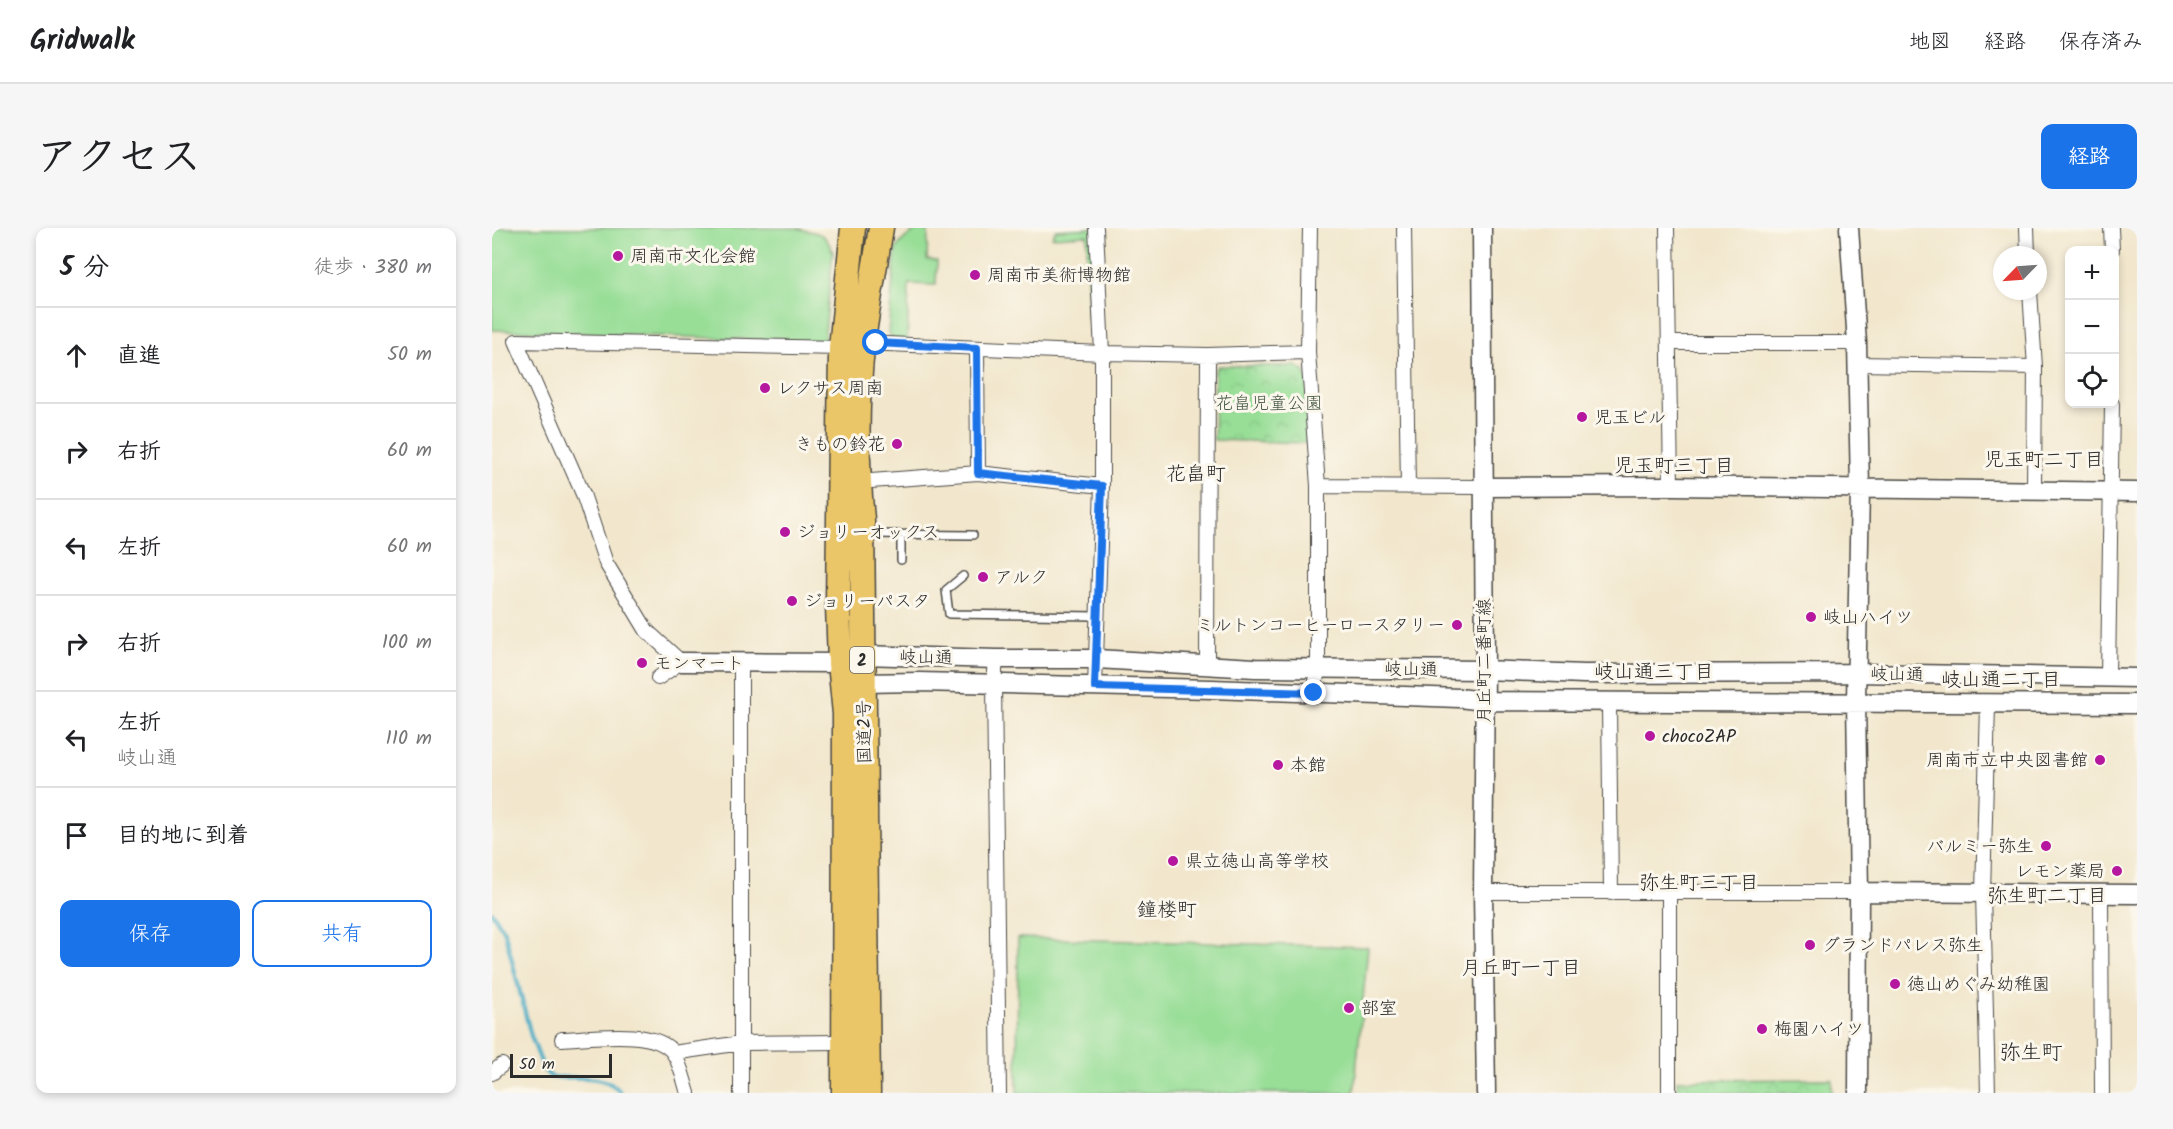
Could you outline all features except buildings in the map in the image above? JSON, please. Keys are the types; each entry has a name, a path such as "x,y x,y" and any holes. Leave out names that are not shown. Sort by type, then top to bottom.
{"highway":[{"name":"国道2号","path":"853,228 852,346 838,605 851,659 863,683 868,1093"},
{"name":"国道2号","path":"844,1093 845,714 862,534 858,480 859,410 852,346 882,228"}],"street":[{"path":"1095,687 1102,486 1102,353 1096,228"},
{"path":"1310,228 1308,352 1318,486 1318,669 1314,693"},
{"path":"1404,228 1408,487"},
{"name":"月丘町二番町線","path":"1482,228 1485,670 1483,892 1486,1093"},
{"path":"1667,228 1671,486"},
{"path":"1850,228 1857,343 1860,489 1856,701 1859,892 1858,1093"},
{"path":"2027,228 2028,246"},
{"path":"2112,228 2112,246"},
{"path":"2031,300 2035,367 2034,489"},
{"path":"658,678 681,662 646,631 606,563 583,494 516,341 977,348 1208,355 1308,352"},
{"path":"1670,343 1857,343"},
{"path":"977,348 978,473"},
{"path":"1207,666 1208,355"},
{"path":"1857,364 2035,367"},
{"path":"2108,678 2112,408"},
{"path":"858,480 978,473 1102,486"},
{"path":"1318,486 1482,488 1671,486 2137,492"},
{"path":"996,659 994,684 999,1093"},
{"name":"岐山通","path":"681,662 1096,659 1207,666 1485,670 1584,674 1857,673 2137,678"},
{"path":"741,663 741,1093"},
{"name":"岐山通","path":"863,683 994,684 1314,693 1459,698 1484,701 2137,704"},
{"path":"1609,703 1611,892"},
{"path":"1988,705 1983,893 1988,1093"},
{"path":"1483,892 2137,894"},
{"path":"1669,892 1669,1093"},
{"path":"2101,894 2102,1093"},
{"path":"562,1039 643,1037 660,1043 673,1053 688,1093"},
{"path":"673,1053 741,1043 844,1042"}],"lane":[{"path":"862,534 973,536"},
{"path":"901,534 901,560"},
{"path":"963,576 946,590 949,614 1097,616"}],"green space":[{"path":"492,228 797,228 819,234 826,239 833,252 824,342 492,330"},
{"path":"1093,228 1093,317 1088,319 1087,235 1052,237 1056,230"},
{"path":"917,230 928,230 927,260 937,261 936,285 909,284 907,345 894,341 888,332 896,248"},
{"name":"花畠児童公園","path":"1218,366 1296,366 1304,371 1308,379 1307,443 1214,440 1215,371"},
{"path":"1018,938 1368,947 1354,1093 1017,1093"},
{"path":"1832,1079 1832,1093 1677,1093 1677,1080"}],"waterway":[{"path":"492,912 505,933 531,1036 544,1070 551,1077 598,1079 615,1086 621,1093"}],"place":[{"name":"周南市文化会館","path":"618,256"},
{"name":"周南市美術博物館","path":"975,275"},
{"name":"レクサス周南","path":"765,388"},
{"name":"児玉ビル","path":"1582,417"},
{"name":"きもの鈴花","path":"897,444"},
{"name":"ジョリーオックス","path":"785,532"},
{"name":"アルク","path":"983,577"},
{"name":"ジョリーパスタ","path":"792,601"},
{"name":"岐山ハイツ","path":"1811,617"},
{"name":"ミルトンコーヒーロースタリー","path":"1457,625"},
{"name":"モンマート","path":"642,663"},
{"name":"chocoZAP","path":"1650,736"},
{"name":"周南市立中央図書館","path":"2100,760"},
{"name":"本館","path":"1278,765"},
{"name":"バルミー弥生","path":"2046,846"},
{"name":"県立徳山高等学校","path":"1173,861"},
{"name":"レモン薬局","path":"2117,871"},
{"name":"グランドパレス弥生","path":"1810,945"},
{"name":"徳山めぐみ幼稚園","path":"1895,984"},
{"name":"部室","path":"1349,1008"},
{"name":"梅園ハイツ","path":"1762,1029"}],"district":[{"name":"児玉町二丁目","path":"2044,459"},
{"name":"児玉町三丁目","path":"1674,465"},
{"name":"花畠町","path":"1196,473"},
{"name":"岐山通三丁目","path":"1654,671"},
{"name":"岐山通二丁目","path":"2001,679"},
{"name":"弥生町三丁目","path":"1699,882"},
{"name":"弥生町二丁目","path":"2047,895"},
{"name":"鐘楼町","path":"1167,909"},
{"name":"月丘町一丁目","path":"1521,967"},
{"name":"弥生町","path":"2031,1052"}],"route":[{"path":"876,343 977,348 978,473 1102,486 1095,687 1314,693"}]}
